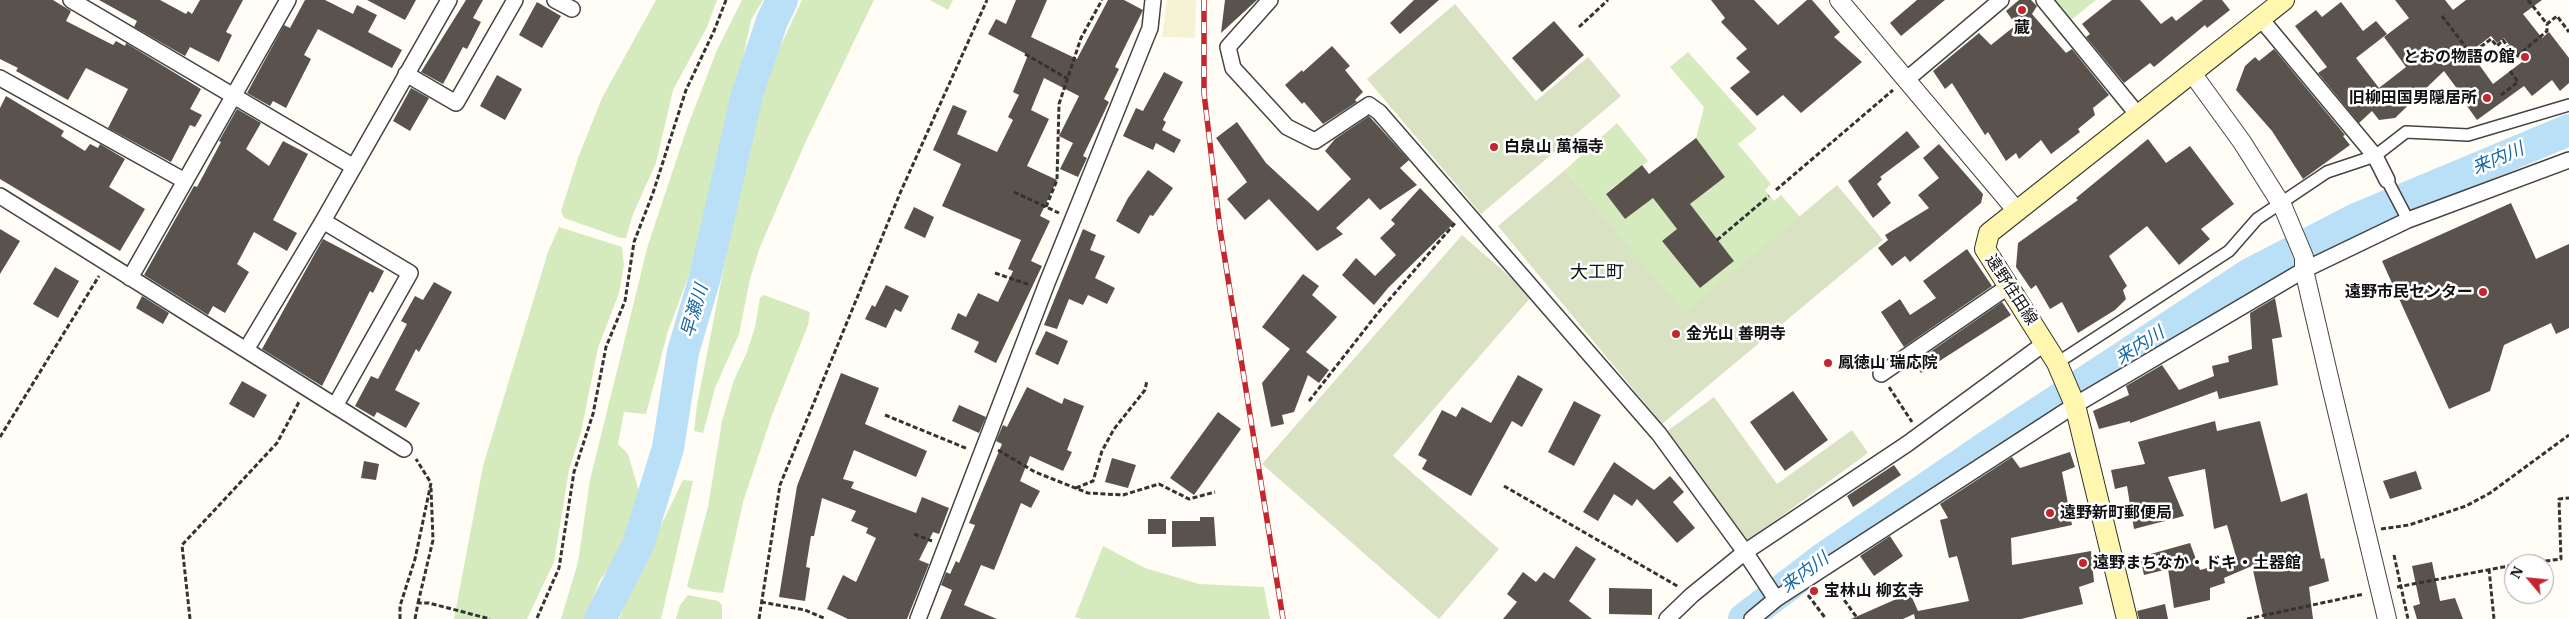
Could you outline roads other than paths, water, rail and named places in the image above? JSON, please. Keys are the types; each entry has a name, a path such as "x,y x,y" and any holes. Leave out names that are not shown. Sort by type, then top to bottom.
{"main road":[{"name":"遠野住田線","path":"2127,619 2075,405 2059,368 2045,343 1984,249 1989,232 2284,0"}],"street":[{"path":"71,0 354,166"},
{"path":"246,350 323,221 449,0"},
{"path":"406,74 456,103 515,0"},
{"path":"555,0 572,9"},
{"path":"918,619 1045,290 1150,28 1153,0"},
{"path":"1270,0 1228,46 1233,68 1287,127 1315,141 1370,105 1379,112 1660,434 1746,552 1776,599"},
{"path":"1839,0 2016,210"},
{"path":"1906,80 2001,0"},
{"path":"2044,0 2138,115"},
{"path":"130,278 234,96 285,1"},
{"path":"2261,19 2375,156 2408,220"},
{"path":"2192,73 2242,142 2282,205 2304,264 2387,619"},
{"path":"0,78 185,181"},
{"path":"2059,368 2229,251 2257,218 2282,205 2327,172 2375,156 2406,132 2468,136 2569,105"},
{"path":"1752,619 1776,599 2075,405 2304,264 2408,220 2569,160"},
{"path":"0,196 404,449"},
{"path":"323,221 410,273 335,406"},
{"path":"1881,374 2009,286"},
{"path":"1667,619 1692,595 1746,552 1920,434 2045,343"}],"waterway":[{"name":"早瀬川","path":"600,619 638,545 668,448 683,352 705,277 747,95 772,21 782,0"},
{"name":"来内川","path":"1744,619 1824,558 1991,444 2250,274 2356,219 2569,130"}],"railway":[{"path":"1204,0 1204,93 1220,229 1283,619"}],"place":[{"name":"蔵","path":"2022,10"},
{"name":"とおの物語の館","path":"2525,57"},
{"name":"旧柳田国男隠居所","path":"2487,98"},
{"name":"白泉山 萬福寺","path":"1494,147"},
{"name":"遠野市民センター","path":"2483,292"},
{"name":"金光山 善明寺","path":"1676,334"},
{"name":"鳳徳山 瑞応院","path":"1828,363"},
{"name":"遠野新町郵便局","path":"2050,513"},
{"name":"遠野まちなか・ドキ・土器館","path":"2083,563"},
{"name":"宝林山 柳玄寺","path":"1814,591"}],"district":[{"name":"大工町","path":"1597,273"}]}
